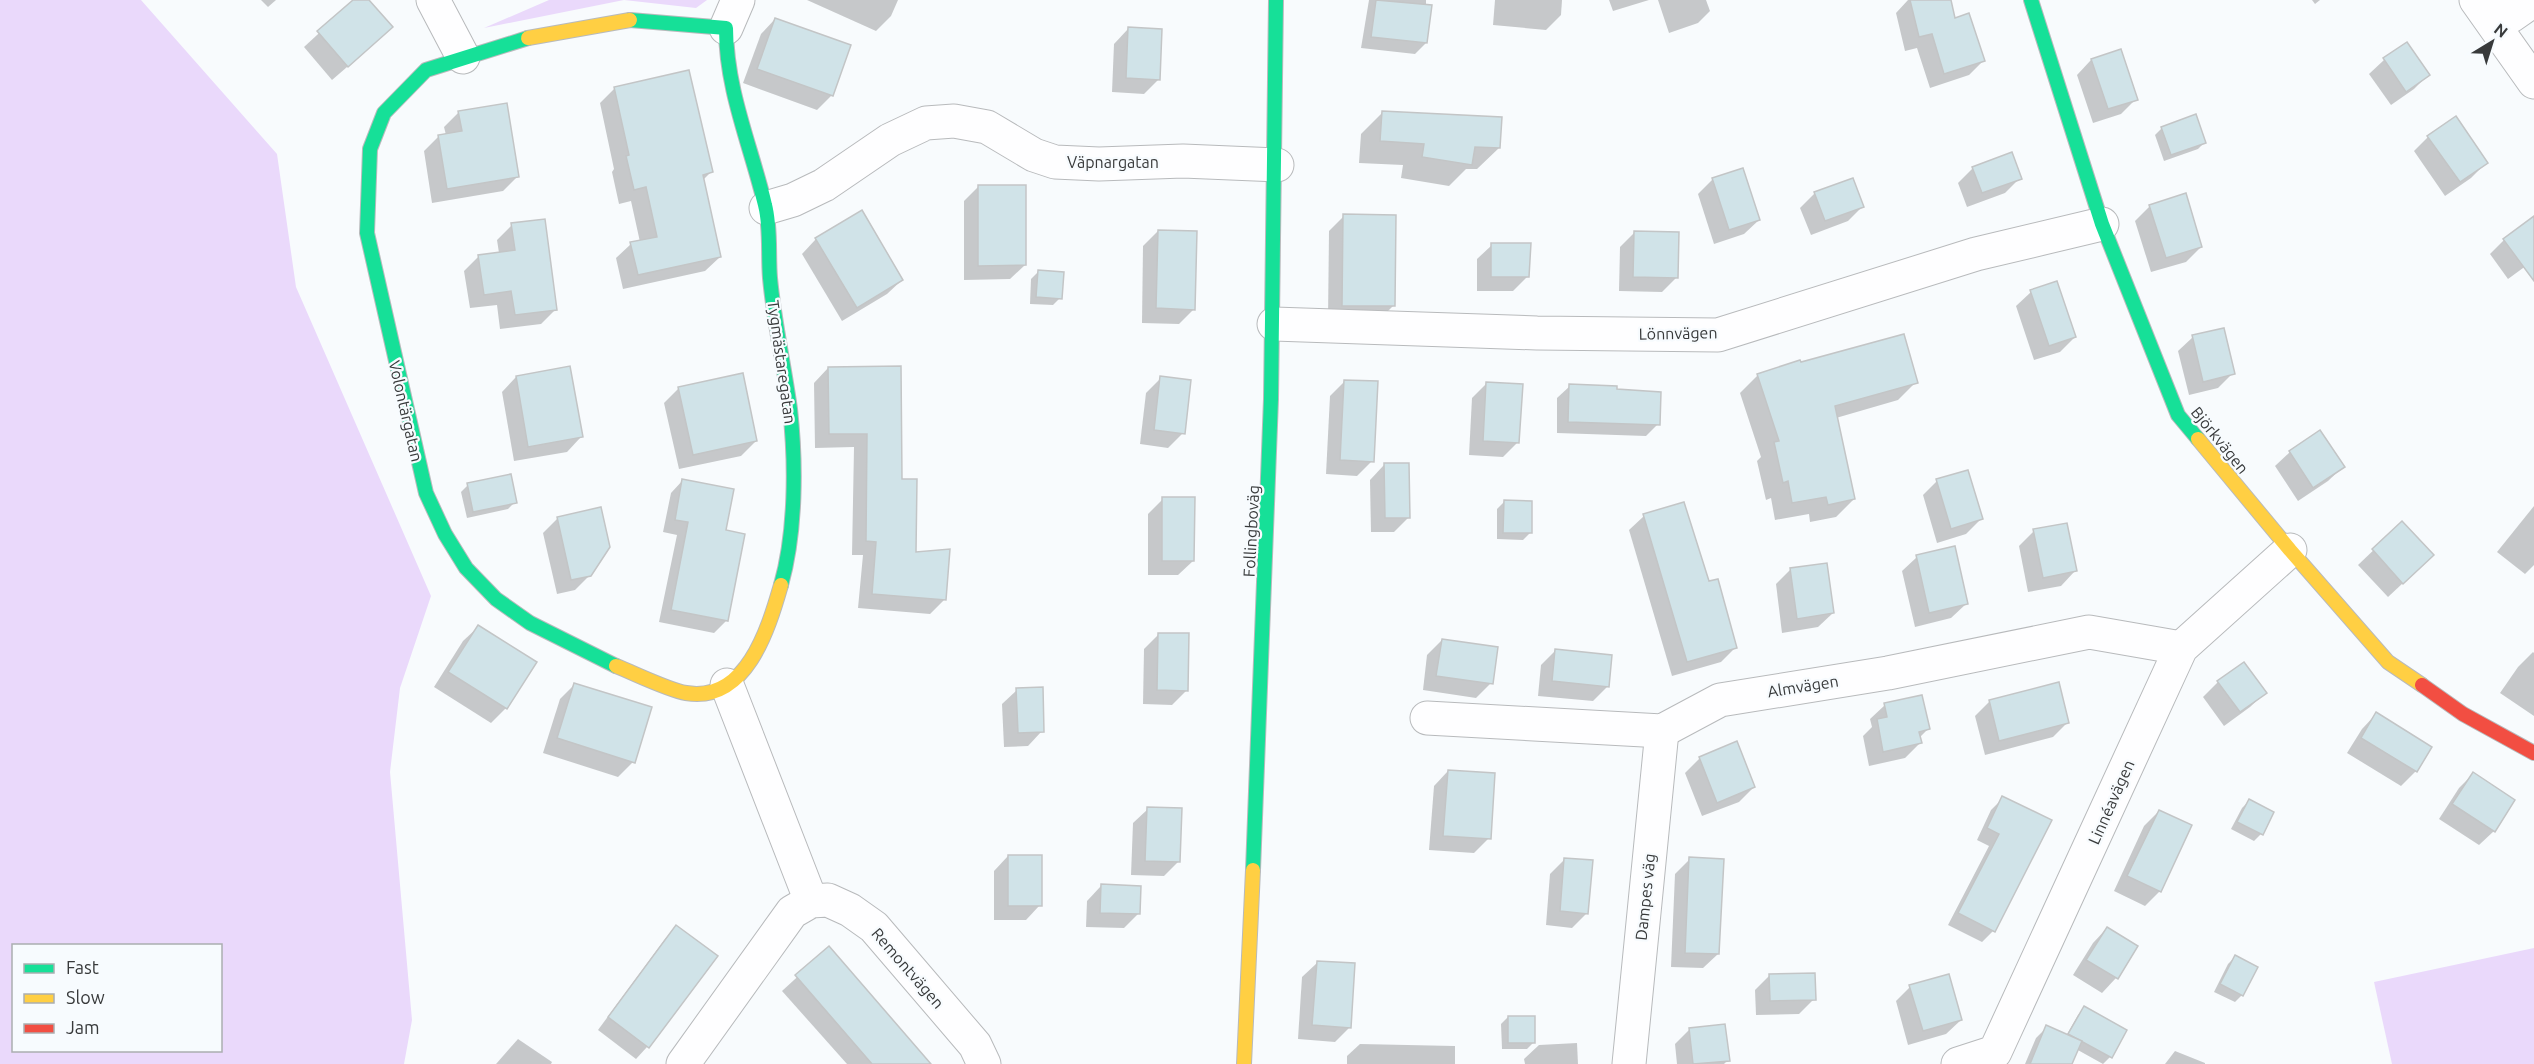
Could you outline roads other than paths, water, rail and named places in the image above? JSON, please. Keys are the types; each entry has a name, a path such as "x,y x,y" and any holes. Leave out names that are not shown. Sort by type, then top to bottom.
{"street":[{"path":"433,0 463,57"},
{"name":"Follingboväg","path":"1244,1064 1274,324 1277,165 1276,0"},
{"name":"Björkvägen","path":"2031,0 2102,224 2178,416 2290,550 2388,662 2463,714 2534,753"},
{"path":"2476,0 2534,82"},
{"path":"2481,0 2500,18 2511,16 2534,0"},
{"name":"Tygmästaregatan","path":"463,57 529,38 630,20 732,14 726,54 733,93 766,208 770,278 790,410 793,457 791,524 786,567 773,613 757,651 735,681 727,685"},
{"name":"Volontärgatan","path":"463,57 426,70 384,113 370,149 367,233 426,493 466,568 495,599 530,623 600,660 686,693 714,691 727,685"},
{"name":"Väpnargatan","path":"766,208 793,200 824,185 890,140 926,123 954,121 987,127 1034,155 1055,162 1099,164 1184,161 1277,165"},
{"name":"Lönnvägen","path":"1274,324 1537,333 1718,335 1976,254 2102,224"},
{"name":"Linnéavägen","path":"1958,1064 1996,1058 2181,648 2290,550"},
{"name":"Almvägen","path":"1662,731 1720,700 1888,673 2089,632 2181,648"},
{"path":"683,1064 792,912 811,901 727,685"},
{"path":"1427,718 1662,731"},
{"name":"Dampes väg","path":"1629,1064 1662,731"},
{"name":"Remontvägen","path":"811,901 828,900 850,910 874,927 975,1046 984,1064"}]}
